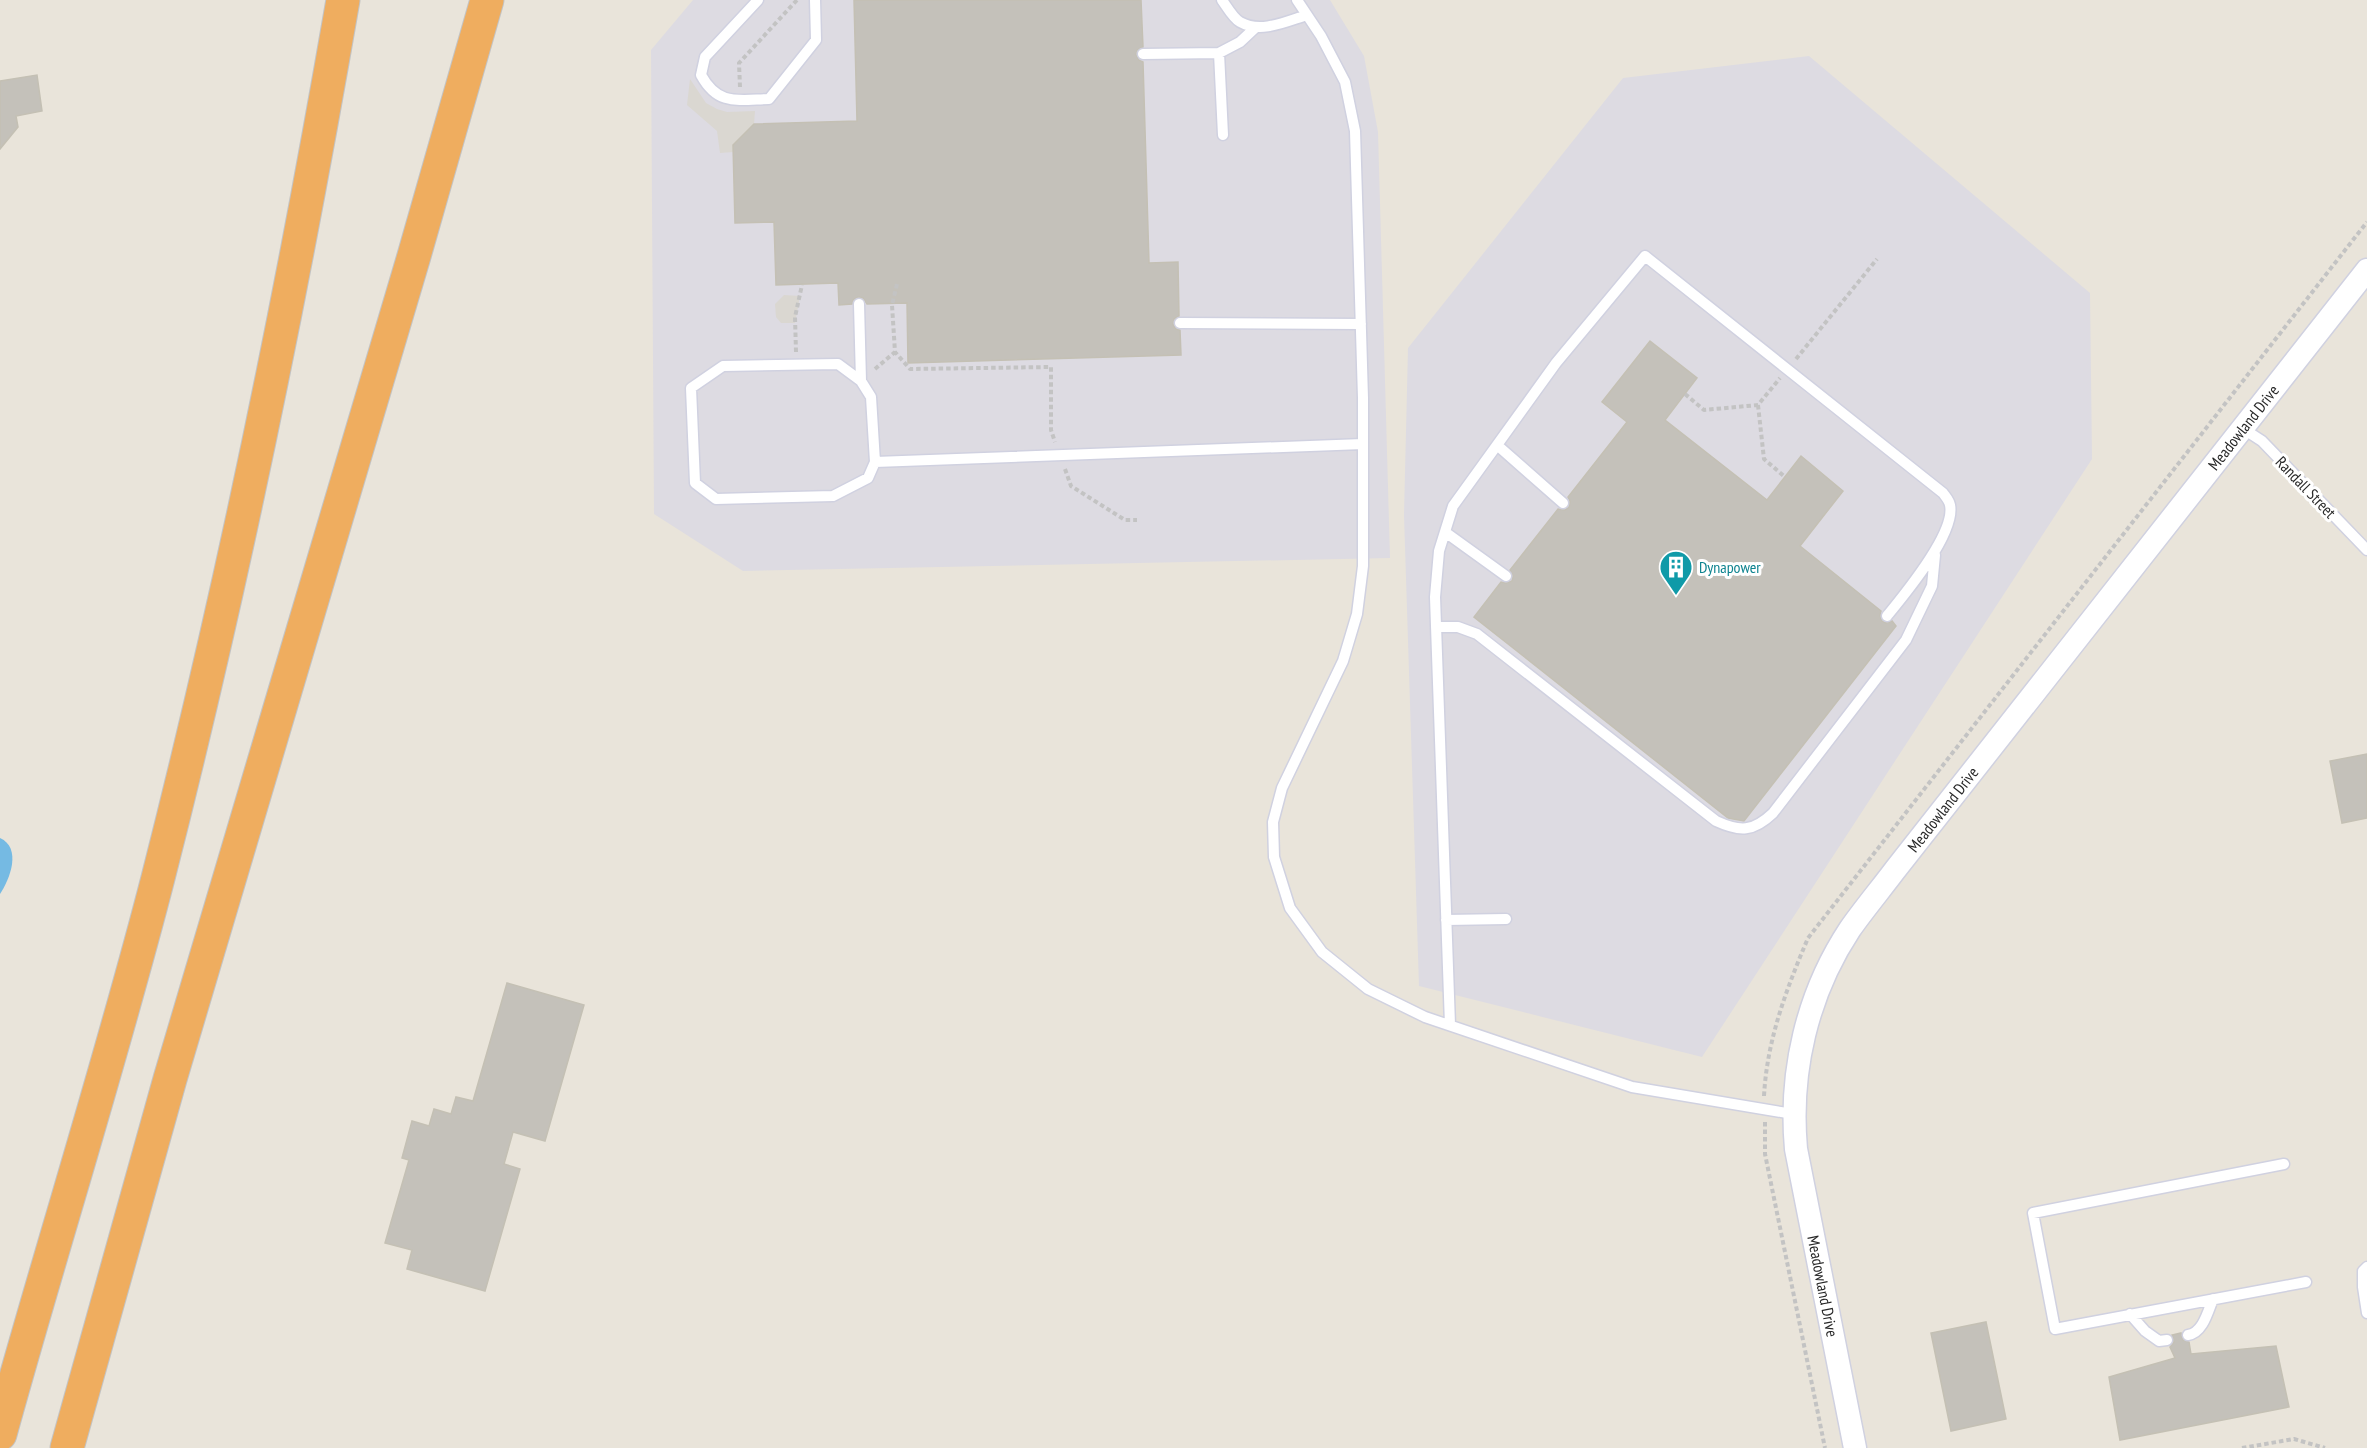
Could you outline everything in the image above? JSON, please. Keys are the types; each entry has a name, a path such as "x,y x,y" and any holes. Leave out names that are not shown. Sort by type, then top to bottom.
{"highway":[{"path":"0,1434 114,1037 178,798 255,465 313,174 343,0"},
{"path":"67,1448 170,1079 414,256 487,0"}],"street":[{"name":"Meadowland Drive","path":"1855,1448 1796,1149 1793,1114 1797,1063 1805,1029 1824,979 1849,930 2367,270"}],"lane":[{"path":"758,0 705,57 701,75 709,90 727,100 769,99 816,40 815,0"},
{"path":"1222,0 1240,22 1256,27 1269,26 1307,15"},
{"path":"1297,0 1322,36 1345,82 1355,131 1361,324 1363,566 1357,614 1343,661 1281,788 1273,822 1274,857 1290,908 1322,952 1368,989 1425,1017 1632,1087 1793,1114"},
{"path":"1143,54 1219,53 1240,42 1256,27"},
{"path":"1219,53 1223,135"},
{"path":"1450,1025 1435,597 1439,551 1453,506 1556,363 1645,255 1943,493 1950,503 1950,517 1924,571 1887,616"},
{"path":"859,304 861,381"},
{"path":"1180,323 1361,324"},
{"path":"838,364 861,381 871,397 875,462 868,478 833,496 716,499 695,483 691,388 723,366 796,365 838,364"},
{"name":"Randall Street","path":"2242,428 2262,441 2367,550"},
{"path":"875,462 1363,444"},
{"path":"1497,445 1563,503"},
{"path":"1445,532 1506,576"},
{"path":"1436,627 1458,627 1477,634 1716,821 1732,828 1747,828 1760,825 1773,813 1905,640 1932,586 1936,546"},
{"path":"1446,920 1506,919"},
{"path":"2284,1164 2033,1213 2055,1329 2306,1282"},
{"path":"2367,1267 2363,1271 2362,1287 2367,1313"},
{"path":"2188,1335 2194,1334 2201,1326 2213,1299"},
{"path":"2130,1314 2145,1331 2159,1341 2167,1340"}],"path":[{"path":"739,63 797,0"},
{"path":"1825,1448 1766,1154 1764,1109 1765,1080 1775,1027 1787,987 1808,938 2367,222"},
{"path":"897,284 892,304 895,352 909,369 1051,367 1051,430 1071,486 1125,520 1137,519"},
{"path":"796,365 795,318 801,285"},
{"path":"861,381 895,352"},
{"path":"1758,405 1764,459 1785,477"},
{"path":"2242,1448 2294,1439 2325,1448"}],"shaded area":[{"path":"693,0 1330,0 1364,56 1378,132 1390,558 743,571 654,514 651,50"},
{"path":"1809,56 2090,293 2092,459 1702,1057 1419,986 1404,515 1408,348 1623,78"},
{"path":"690,79 706,103 717,109 727,112 755,111 754,124 733,145 733,152 720,153 717,131 687,105"},
{"path":"784,295 800,296 795,323 781,323 776,317 775,304"}],"water":[{"path":"0,838 11,849 12,864 0,894"}],"building":[{"path":"854,0 1141,0 1143,47 1137,50 1136,55 1143,62 1149,263 1178,262 1179,316 1174,319 1173,324 1176,329 1180,330 1181,355 908,363 907,303 867,304 863,298 858,297 853,300 852,304 839,305 838,283 776,285 774,222 735,223 733,145 754,124 857,121"},
{"path":"37,75 42,111 16,116 18,127 0,149 0,81"},
{"name":"Dynapower","path":"1650,341 1697,378 1665,420 1767,500 1801,456 1843,491 1800,546 1881,611 1882,621 1886,623 1892,621 1896,626 1744,821 1728,818 1474,617 1501,582 1512,581 1513,576 1510,570 1558,509 1565,510 1569,507 1568,497 1627,422 1602,402"},
{"path":"2367,754 2367,818 2342,823 2330,761"},
{"path":"507,983 584,1005 545,1141 513,1132 504,1164 520,1169 485,1291 407,1269 412,1250 385,1243 409,1160 402,1158 412,1121 429,1126 434,1109 451,1114 456,1097 473,1101"},
{"path":"1986,1322 2006,1419 1951,1431 1931,1333"},
{"path":"2181,1333 2183,1340 2189,1342 2191,1354 2276,1346 2289,1407 2120,1440 2109,1377 2175,1358 2170,1347 2174,1342 2172,1335"}],"place":[{"name":"Dynapower","path":"1676,596"}]}
